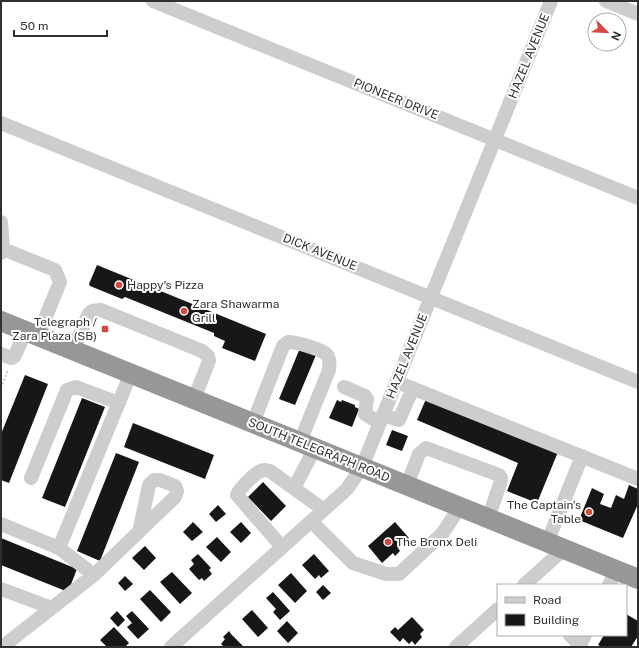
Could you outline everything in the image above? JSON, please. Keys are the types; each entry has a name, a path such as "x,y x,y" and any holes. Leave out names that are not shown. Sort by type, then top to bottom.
{"highway":[{"name":"SOUTH TELEGRAPH ROAD","path":"1,321 555,546 612,578 638,579"}],"street":[{"name":"PIONEER DRIVE","path":"153,1 638,198"},
{"name":"HAZEL AVENUE","path":"171,647 347,489 362,467 551,1"},
{"path":"606,1 638,14"},
{"name":"DICK AVENUE","path":"1,123 638,382"},
{"path":"1,222 2,251 55,270 60,282 32,333 7,356"},
{"path":"73,350 88,315 92,312 101,310 202,351 208,356 209,361 194,399"},
{"path":"253,423 283,346 288,342 295,342 324,352 330,361 329,370 294,488"},
{"path":"59,548 131,373"},
{"path":"396,382 638,479"},
{"path":"31,478 67,390 76,387 119,402"},
{"path":"344,388 365,396 367,399 365,414 381,419 399,420 413,388"},
{"path":"407,485 419,454 426,448 499,475 501,478 500,484 488,519"},
{"path":"525,584 555,546 582,456"},
{"path":"282,547 238,498 237,495 259,471 270,471 324,510"},
{"path":"311,521 354,563 386,574 399,574 442,534 460,507"},
{"path":"1,524 59,548 94,575"},
{"path":"2,647 94,575 140,528"},
{"path":"1,589 52,608"},
{"path":"456,647 497,610"},
{"path":"572,636 582,642"}],"path":[{"path":"1,388 7,356"}],"building":[{"path":"97,265 266,334 255,361 222,348 225,341 214,336 214,333 125,297 122,299 90,286 89,284"},
{"path":"300,348 316,355 295,405 279,399"},
{"path":"25,375 48,384 9,483 1,480 1,434"},
{"path":"82,398 105,407 65,507 42,498"},
{"path":"426,399 558,452 537,503 507,491 518,463 417,420"},
{"path":"337,400 341,402 342,400 355,405 355,407 359,409 352,427 329,418"},
{"path":"133,423 214,455 205,479 124,447"},
{"path":"392,430 408,436 402,451 386,445"},
{"path":"116,453 139,462 100,561 77,551"},
{"path":"263,482 286,506 271,521 248,497"},
{"path":"629,485 638,489 638,504 623,538 579,520 592,488 604,494 600,504 611,508 616,495 624,499"},
{"path":"218,505 226,514 216,522 209,514"},
{"path":"193,522 203,532 192,541 183,532"},
{"path":"241,522 251,533 241,543 230,532"},
{"name":"The Bronx Deli","path":"395,522 409,538 398,548 400,551 395,556 393,553 382,563 368,546"},
{"path":"217,537 231,552 221,562 206,547"},
{"path":"1,538 77,569 68,592 1,565"},
{"path":"145,546 156,558 144,570 132,558"},
{"path":"198,554 211,568 209,570 212,574 204,581 202,578 199,580 189,569 194,564 191,560"},
{"path":"314,554 329,571 321,578 319,575 315,579 302,565"},
{"path":"172,572 192,593 180,604 160,582"},
{"path":"291,573 307,591 295,603 278,585"},
{"path":"125,576 133,584 125,591 118,583"},
{"path":"323,585 331,593 323,600 316,592"},
{"path":"150,590 171,612 161,622 140,599"},
{"path":"273,592 290,611 280,620 273,612 276,609 266,598"},
{"path":"252,610 268,628 258,637 242,619"},
{"path":"117,611 125,620 118,627 110,618"},
{"path":"132,611 149,629 138,639 127,627 132,623 126,616"},
{"path":"627,615 638,621 638,636 631,647 602,647 598,645 603,636 627,636"},
{"path":"412,617 424,630 420,634 422,637 415,645 412,641 409,644 403,638 400,642 390,632 395,627 398,630"},
{"path":"287,621 298,633 288,643 277,631"},
{"path":"114,627 129,643 125,647 107,647 100,640"},
{"path":"229,631 244,647 224,647 221,644 225,639 223,637"}],"place":[{"name":"Happy's Pizza","path":"119,285"},
{"name":"Zara Shawarma Grill","path":"184,311"},
{"name":"Telegraph / Zara Plaza (SB)","path":"105,329"},
{"name":"The Captain's Table","path":"589,512"},
{"name":"The Bronx Deli","path":"388,542"}]}
